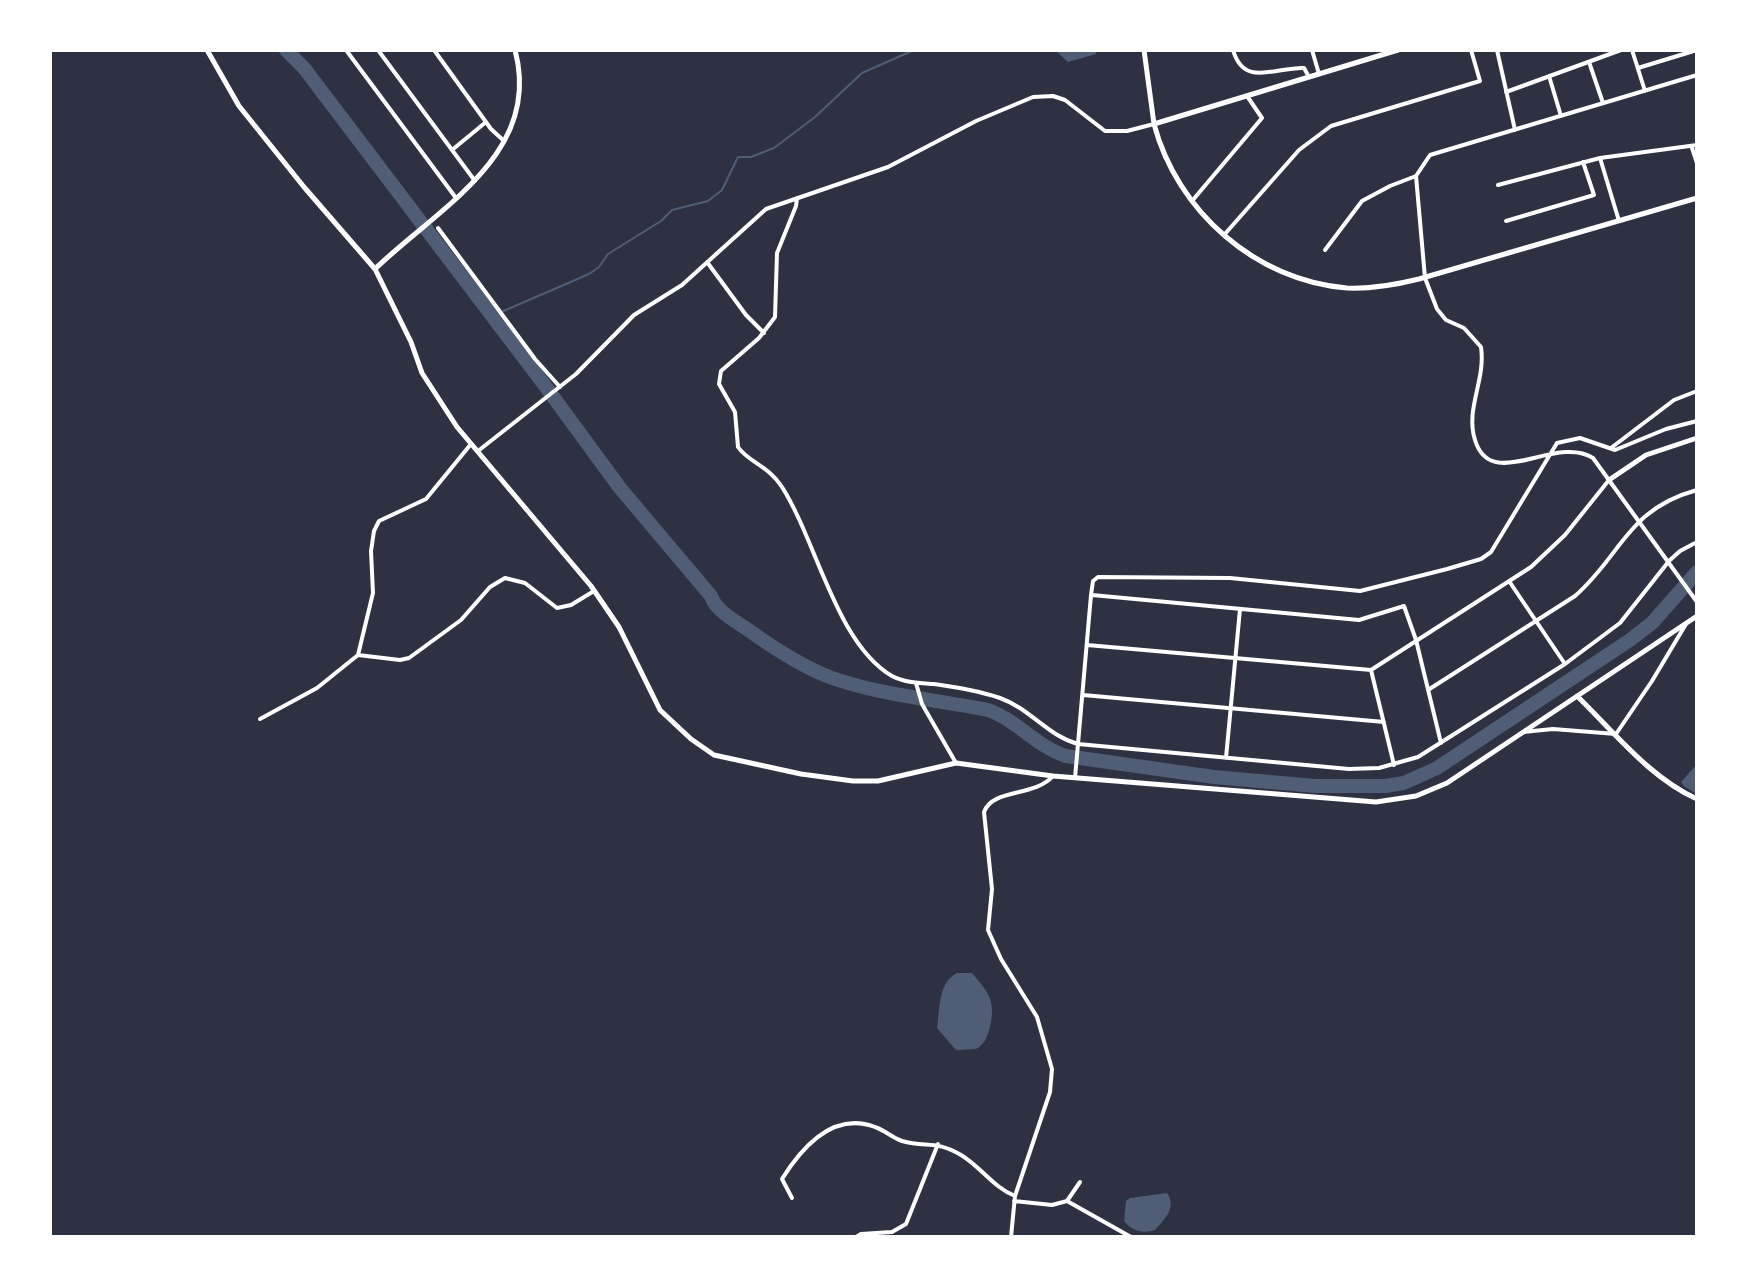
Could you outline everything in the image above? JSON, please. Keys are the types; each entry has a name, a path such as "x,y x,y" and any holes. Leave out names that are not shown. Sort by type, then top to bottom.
{"street":[{"path":"207,50 239,106 375,269 411,342 422,373 477,452 594,591 619,627 660,710 679,729 714,755 801,774 853,781 878,781 956,763 1075,778 1338,800 1394,801 1431,792 1697,616"},
{"path":"346,50 456,198"},
{"path":"378,50 475,181"},
{"path":"434,50 486,122 505,142"},
{"path":"375,269 475,181 505,142 518,111 520,94 521,80 515,50"},
{"path":"1144,50 1154,124 1161,145 1192,201 1224,235 1269,266 1313,283 1362,288 1396,285 1697,198"},
{"path":"1233,50 1238,66 1246,71 1264,73 1304,68 1309,77"},
{"path":"1312,50 1319,74"},
{"path":"477,452 576,374 634,315 682,285 766,209 888,167 976,121 1033,97 1053,96 1065,100 1105,131 1127,131 1398,50"},
{"path":"1224,235 1299,150 1331,126 1480,81 1471,50"},
{"path":"1497,50 1515,130"},
{"path":"1506,92 1621,50"},
{"path":"1632,50 1645,91"},
{"path":"1638,68 1697,50"},
{"path":"1589,62 1603,103"},
{"path":"1325,250 1362,201 1416,176 1430,155 1697,75"},
{"path":"1549,76 1561,116"},
{"path":"1192,201 1262,118 1247,96"},
{"path":"452,150 486,122"},
{"path":"1498,185 1600,158 1695,146 1697,163"},
{"path":"1600,158 1619,221"},
{"path":"1506,221 1594,195 1583,162"},
{"path":"1416,176 1425,278 1437,309 1446,320 1464,328 1481,347 1482,378 1472,410 1472,431 1482,454 1494,463 1565,450 1585,453 1593,458 1697,602"},
{"path":"797,198 777,253 775,317 764,333 721,371 719,384 735,412 738,447 766,467 785,492 855,641 893,676 999,698 1018,706 1055,736 1078,744 1349,769 1394,765 1418,757 1565,664 1620,623 1669,561 1697,542"},
{"path":"438,228 535,359 560,387"},
{"path":"707,262 746,315 764,333"},
{"path":"1611,448 1674,400 1697,391"},
{"path":"1075,778 1091,595 1093,581 1098,577 1230,578 1360,591 1481,559 1497,544 1557,443 1569,438 1593,441 1615,450 1666,429 1697,421"},
{"path":"1087,645 1371,670 1550,551 1609,480 1646,455 1697,438"},
{"path":"260,719 317,688 358,655 373,593 371,551 379,521 426,499 471,444"},
{"path":"1428,690 1585,587 1638,521 1669,500 1697,490"},
{"path":"358,655 400,660 409,658 461,620 490,587 505,578 525,583 557,608 571,605 594,591"},
{"path":"1509,581 1565,664"},
{"path":"1091,595 1359,620 1404,606 1416,640 1441,743"},
{"path":"1226,758 1240,609"},
{"path":"1616,734 1669,656 1687,622"},
{"path":"1371,670 1394,765"},
{"path":"916,683 922,704 956,763"},
{"path":"1082,695 1384,722"},
{"path":"1577,696 1677,790 1697,799"},
{"path":"1521,732 1553,729 1616,734"},
{"path":"1011,1237 1014,1199 1050,1092 1052,1069 1037,1017 1001,959 988,930 992,889 984,812 993,800 1035,789 1053,776"},
{"path":"792,1198 782,1179 787,1171 799,1154 819,1136 841,1123 874,1126 902,1141 938,1144 959,1154 1014,1199 1052,1205 1067,1201 1080,1182"},
{"path":"856,1237 892,1232 906,1224 938,1144"},
{"path":"1067,1201 1131,1237"}],"water":[{"path":"1055,50 1096,50 1096,54 1068,62"},
{"path":"1697,764 1697,794 1681,782"},
{"path":"957,973 972,973 987,992 991,1004 988,1034 976,1049 956,1050 937,1028 943,989"},
{"path":"1167,1193 1170,1208 1155,1230 1138,1231 1124,1221 1126,1201 1130,1198"}],"waterway":[{"path":"286,50 304,68 620,488 717,606 777,650 832,678 889,693 988,710 1066,756 1214,777 1315,786 1385,786 1404,783 1437,768 1630,640 1652,623 1697,572"},
{"path":"492,316 589,274 599,267 608,254 661,221 672,210 708,201 722,190 738,157 751,157 774,148 815,117 862,73 914,50"}]}
